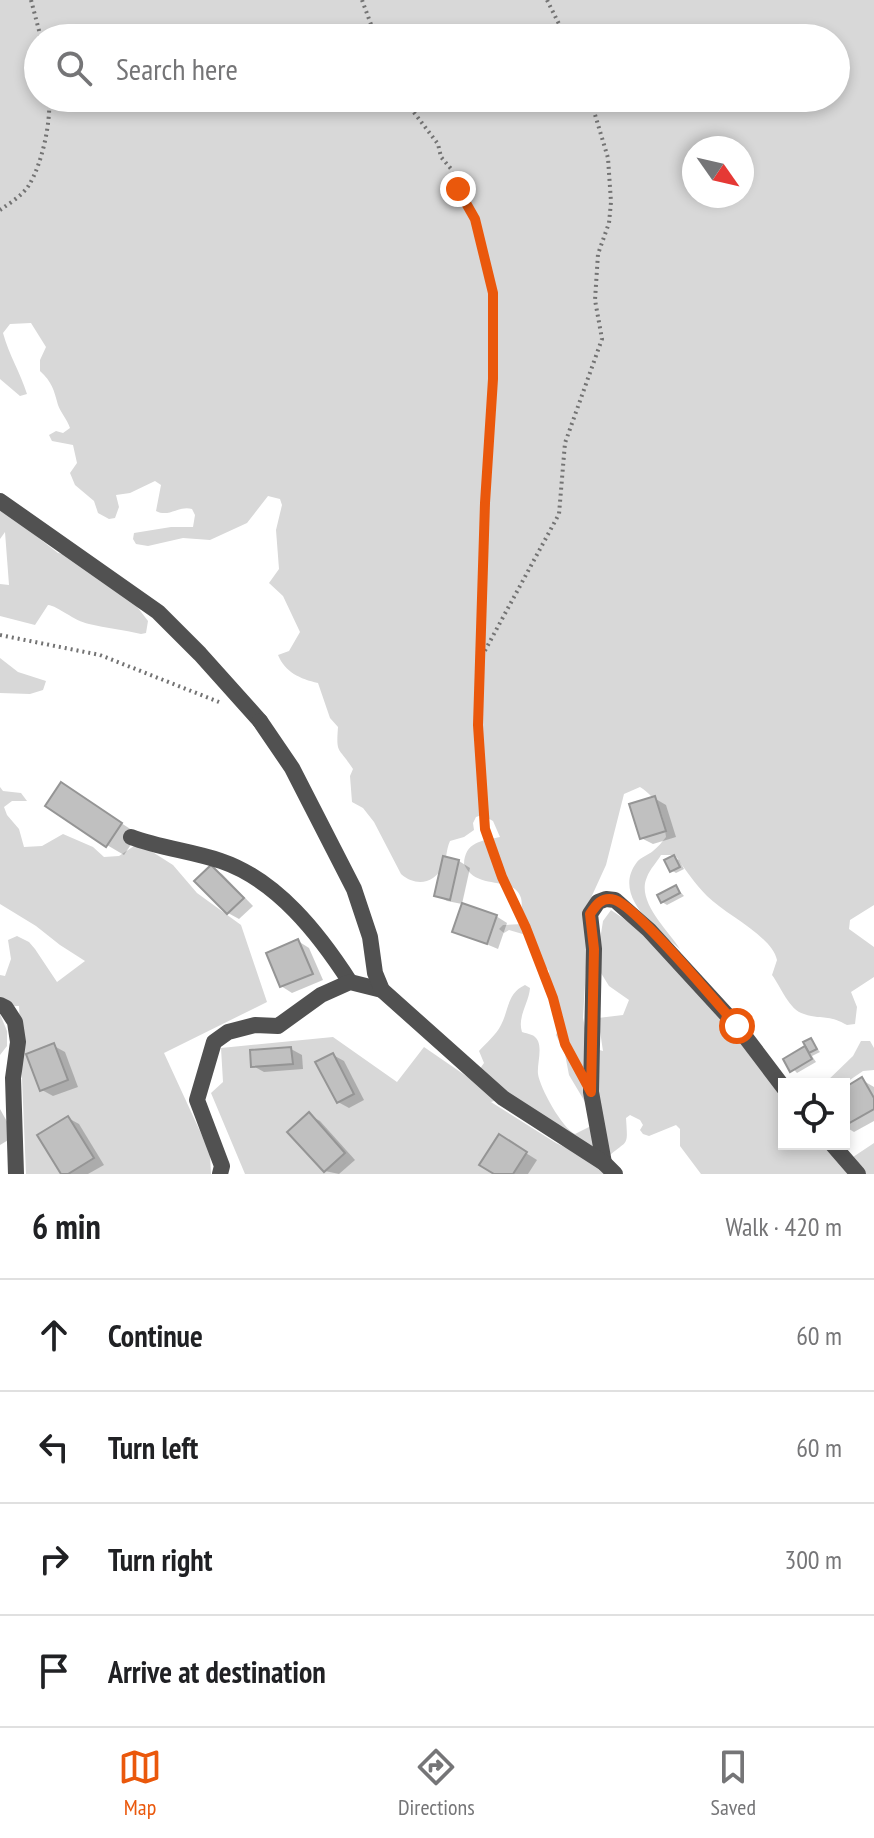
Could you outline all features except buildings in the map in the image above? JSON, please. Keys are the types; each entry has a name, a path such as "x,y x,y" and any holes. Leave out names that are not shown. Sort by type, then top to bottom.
{"street":[{"path":"0,501 158,612 260,721 292,768 354,889 370,937 375,973 382,990 503,1098 610,1168"},
{"path":"131,837 245,870 288,905 328,948 350,982"},
{"path":"610,1168 591,1092 594,949 590,914 598,902 615,900 649,930 737,1026 778,1080"},
{"path":"220,1174 222,1166 197,1100 214,1042 228,1032 255,1025 278,1026 321,995 350,982 382,990"},
{"path":"0,1005 6,1008 15,1022 18,1042 13,1078 16,1174"},
{"path":"837,1150 858,1174"}],"path":[{"path":"31,0 37,24"},
{"path":"362,0 371,24"},
{"path":"547,0 559,24"},
{"path":"0,210 29,187 43,149 49,112"},
{"path":"414,112 438,144 441,157 452,170 458,189 475,219 491,278 493,379 485,503 478,725 485,829 553,998 565,1044 591,1092"},
{"path":"481,660 559,514 565,443 602,339 595,300 598,254 609,223 611,202 608,158 594,112"},
{"path":"0,635 100,655 219,702"}],"shaded area":[{"path":"0,0 874,0 874,905 850,920 849,929 874,947 874,977 851,992 857,1007 855,1024 847,1025 835,1019 799,1012 772,975 777,960 767,943 707,896 675,855 661,855 647,877 646,896 654,914 680,949 640,911 630,887 630,875 637,862 666,837 659,808 640,787 624,794 606,865 590,900 583,1018 589,1047 603,1051 598,1018 623,1015 629,1000 609,986 596,965 603,921 611,910 639,929 739,1033 778,1090 778,1150 841,1150 853,1157 874,1143 874,1174 701,1174 680,1146 680,1129 676,1125 649,1136 640,1130 643,1125 640,1120 630,1115 626,1118 625,1142 609,1156 607,1174 245,1174 211,1093 223,1082 221,1048 333,1037 397,1082 424,1047 472,1080 484,1063 479,1051 499,1029 509,1002 525,985 530,988 522,1015 522,1032 538,1041 538,1074 552,1107 575,1134 591,1126 588,1107 569,1075 565,1054 556,1035 563,1017 550,983 549,971 530,947 526,935 509,930 504,933 499,929 503,925 522,924 521,898 510,886 477,878 464,864 471,847 500,837 493,821 482,815 476,817 474,830 450,841 444,863 435,877 419,882 401,874 374,822 363,808 352,802 350,776 353,769 339,750 338,727 330,718 318,683 294,674 278,655 289,651 300,632 283,596 269,583 279,569 276,530 282,505 280,499 268,496 247,523 210,540 183,538 148,546 136,544 134,533 193,527 195,515 192,509 165,513 156,511 161,485 155,481 130,493 116,495 119,507 115,518 109,519 98,513 94,501 75,485 70,473 77,463 73,445 52,441 49,435 56,431 63,433 70,428 52,386 40,371 40,360 46,347 31,323 10,324 3,333 27,394 20,396 0,379","holes":["503,1098 577,1153 556,1143 491,1102"]},
{"path":"0,508 58,553 135,604 148,621 146,633 89,624 48,605 35,625 0,616 0,584 9,585 5,532 0,539"},
{"path":"0,658 18,672 46,681 43,690 30,694 0,693"},
{"path":"0,787 3,791 21,793 27,801 12,801 4,807 19,829 24,847 42,846 63,834 93,847 104,857 119,856 134,846 143,846 173,865 197,893 241,925 267,1002 164,1053 210,1153 211,1174 26,1174 19,1006 10,1006 0,1014 0,975 5,976 11,959 8,940 17,936 29,942 57,982 85,961 0,904"},
{"path":"0,1014 7,1031 7,1046 0,1055"},
{"path":"861,1041 870,1041 874,1048 874,1070 863,1071 850,1080 830,1078 853,1056"}],"route":[{"path":"458,189 475,219 493,293 493,379 485,503 478,725 485,829 553,998 565,1044 591,1092 594,949 590,914 598,902 615,900 623,906 737,1026"}]}
